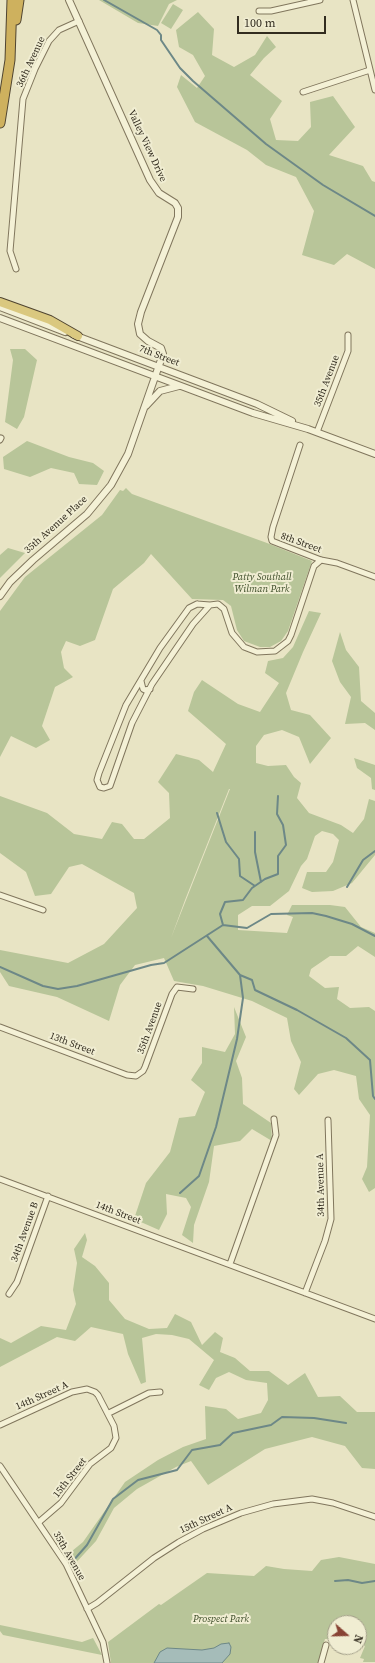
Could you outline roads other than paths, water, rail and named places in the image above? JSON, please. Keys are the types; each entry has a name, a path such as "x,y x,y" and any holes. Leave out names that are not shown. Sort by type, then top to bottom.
{"highway":[{"path":"10,60 12,0"},
{"path":"0,123 18,0"},
{"path":"0,302 50,320 78,336"}],"street":[{"name":"Valley View Drive","path":"69,0 150,180 159,193 175,203 178,208 178,217 141,312 138,324 140,334 163,350 155,377"},
{"path":"259,11 271,11 320,0"},
{"path":"353,0 375,90"},
{"name":"36th Avenue","path":"16,269 10,251 23,99 35,69 49,41 59,30 79,21"},
{"path":"303,92 370,70"},
{"name":"7th Street","path":"0,307 259,405 308,429"},
{"name":"7th Street","path":"0,318 253,413 317,432 375,454"},
{"name":"35th Avenue","path":"317,432 348,350 348,335"},
{"name":"35th Avenue Place","path":"0,596 21,570 78,522 96,504 122,467 145,408 155,377"},
{"path":"145,408 160,391 181,386"},
{"name":"8th Street","path":"300,445 271,537 277,544 375,577"},
{"path":"210,605 193,624 171,654 150,689 132,723 110,786 104,788 100,787 97,780 113,736 141,678 160,648 189,608 197,604 218,604 224,609 232,633 244,647 257,652 275,651 288,641 314,566 321,560"},
{"path":"141,678 141,687 145,690 150,689"},
{"path":"0,895 42,910"},
{"name":"35th Avenue","path":"139,1074 145,1067 172,994 178,988 193,989"},
{"name":"13th Street","path":"0,1027 127,1075 139,1074"},
{"path":"230,1264 276,1135 274,1119"},
{"name":"34th Avenue A","path":"305,1293 325,1241 331,1219 328,1120"},
{"name":"14th Street","path":"0,1179 375,1319"},
{"name":"34th Avenue B","path":"9,1294 17,1282 48,1196"},
{"name":"14th Street A","path":"0,1425 72,1392 82,1389 92,1390 98,1395 108,1413"},
{"path":"108,1413 149,1394 160,1392"},
{"name":"15th Street","path":"39,1522 61,1503 90,1464 114,1444 116,1433 108,1413"},
{"name":"35th Avenue","path":"0,1466 66,1564 103,1642 107,1663"},
{"name":"15th Street A","path":"87,1608 97,1603 142,1567 179,1542 203,1528 241,1513 273,1504 312,1500 333,1502 375,1517"},
{"path":"321,1663 326,1645"}],"water":[{"path":"229,1643 231,1647 230,1654 222,1663 154,1663 160,1652 167,1648 202,1650"}],"waterway":[{"path":"104,0 157,30 161,35 161,40 180,68 266,144 323,185 375,216"},
{"path":"223,925 220,914 225,902 243,900 252,888 265,879 278,874 278,856 286,845 283,825 277,814 278,796"},
{"path":"217,813 226,842 239,859 240,876 255,886"},
{"path":"255,832 255,852 261,882"},
{"path":"347,887 363,860 375,851"},
{"path":"0,967 43,986 58,989 77,986 151,965 164,963 223,925 247,928 271,914 312,913 352,924 375,936"},
{"path":"180,1193 199,1176 216,1127 237,1039 243,998 240,975 207,936"},
{"path":"240,975 252,980 255,990 297,1010 346,1038 370,1060 373,1096 375,1099"},
{"path":"72,1562 87,1545 113,1499 138,1480 177,1470 192,1450 220,1445 233,1433 271,1425 282,1417 314,1418 346,1423"},
{"path":"335,1581 348,1580 362,1583 375,1581"}],"park label":[{"name":"Patty Southall Wilman Park","path":"262,582"},
{"name":"Prospect Park","path":"221,1619"}]}
